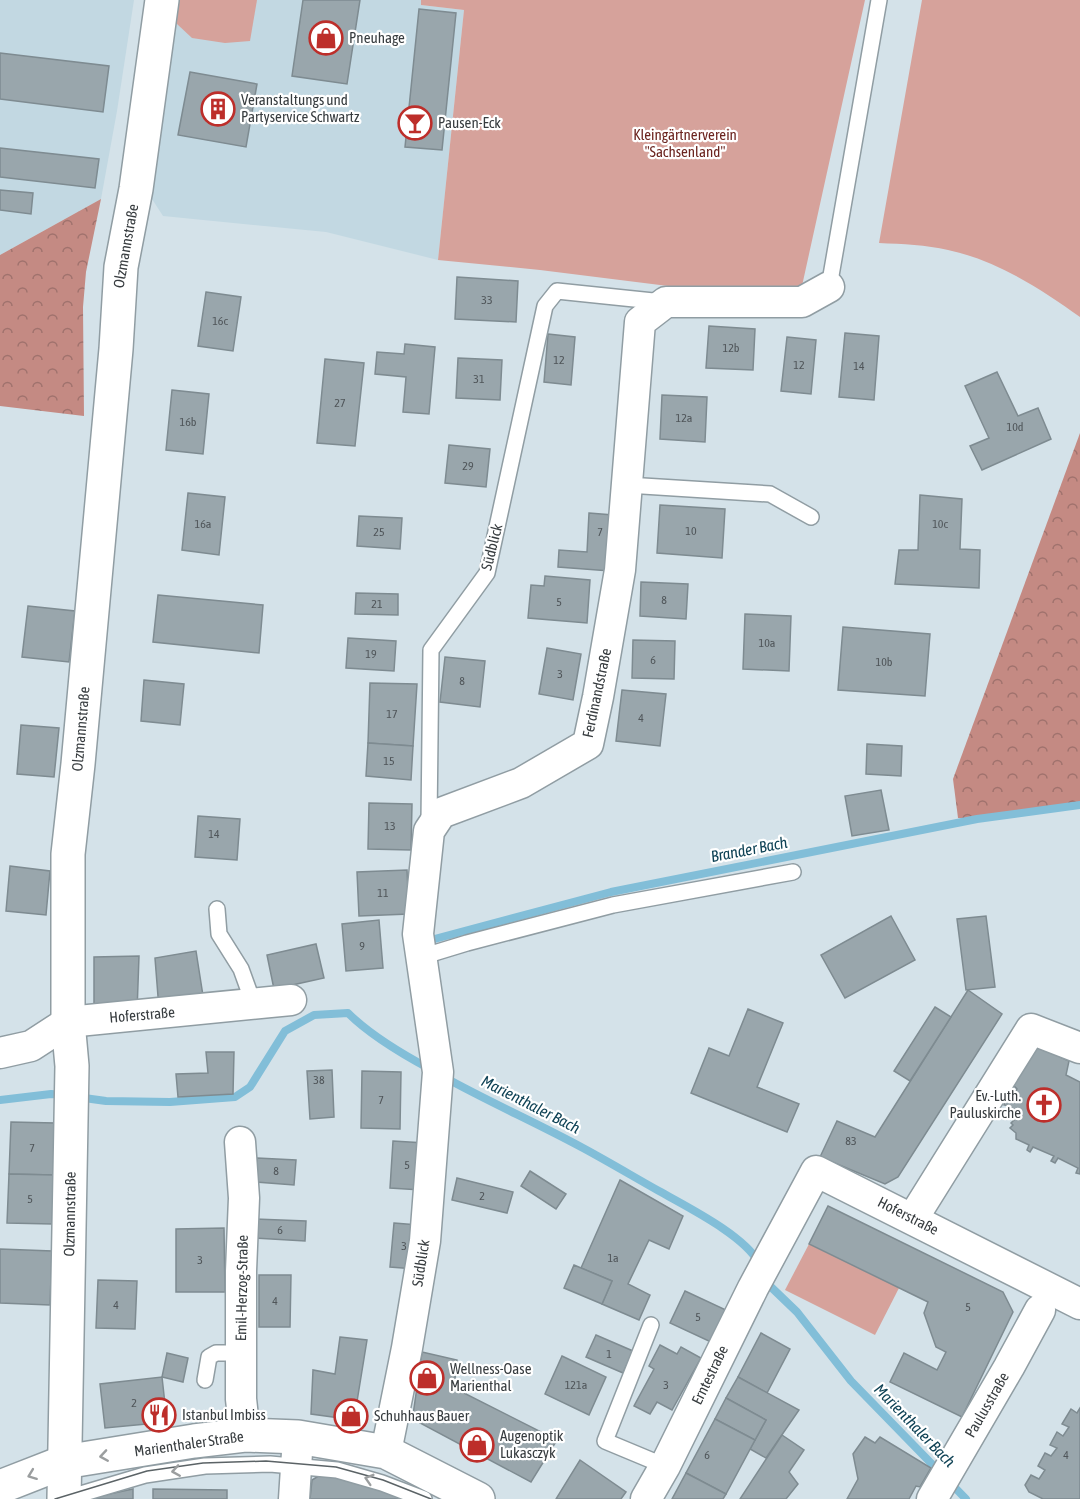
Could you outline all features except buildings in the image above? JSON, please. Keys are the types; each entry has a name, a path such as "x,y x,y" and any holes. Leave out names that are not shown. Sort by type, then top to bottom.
{"main road":[{"name":"Olzmannstraße","path":"64,1499 72,1130 72,1066 68,1022 68,854 112,384 118,289 138,178 162,0"},
{"name":"Marienthaler Straße","path":"0,1487 64,1462 245,1435 297,1452 386,1452 471,1496"}],"street":[{"path":"666,302 802,302 829,287"},
{"name":"Ferdinandstraße","path":"429,831 441,813 521,783 588,744 620,570 640,322 666,302"},
{"path":"421,957 418,934 429,831"},
{"name":"Südblick","path":"386,1452 425,1241 437,1078 421,957"},
{"name":"Hoferstraße","path":"0,1053 31,1046 68,1022 291,1000"},
{"path":"913,1218 1031,1029 1080,1048"},
{"name":"Emil-Herzog-Straße","path":"240,1142 244,1198 241,1271 241,1399 245,1435"},
{"name":"Hoferstraße","path":"773,1251 816,1171 1080,1304"},
{"name":"Erntestraße","path":"646,1499 665,1466 773,1251"},
{"name":"Paulusstraße","path":"932,1499 1040,1310"},
{"path":"294,1499 297,1452"}],"lane":[{"path":"829,287 879,0"},
{"name":"Südblick","path":"429,831 431,650 488,573 545,306 557,291 666,302"},
{"path":"627,485 770,494 811,517"},
{"path":"421,957 467,942 613,905 794,872"},
{"path":"216,909 219,934 241,969 254,1005"},
{"path":"651,1325 604,1441 665,1466"},
{"path":"206,1380 209,1357 216,1353 241,1353"},
{"name":"Marienthaler Straße","path":"64,1499 145,1475 205,1466 270,1464 297,1452 337,1470 382,1483 423,1499"}],"shaded area":[{"path":"0,0 134,0 101,199 0,255"},
{"path":"173,0 421,0 421,5 464,10 438,260 326,232 163,216 152,199"}],"green space":[{"path":"177,0 257,0 250,41 225,43 192,38 177,24"},
{"name":"Kleingärtnerverein \"Sachsenland\"","path":"421,0 865,0 800,295 716,292 438,260 464,10 421,5"},
{"path":"922,0 1080,0 1080,317 1034,286 983,261 940,248 879,243"},
{"path":"101,199 86,272 83,307 84,416 0,406 0,255"},
{"path":"1080,433 1080,805 977,819 958,818 953,779"},
{"path":"809,1244 899,1288 875,1335 785,1290"}],"waterway":[{"name":"Brander Bach","path":"427,941 611,892 977,819 1080,805"},
{"name":"Marienthaler Bach","path":"77,1097 106,1101 170,1102 235,1097 250,1087 285,1031 314,1015 348,1013 377,1037 430,1069"},
{"name":"Marienthaler Bach","path":"444,1077 583,1148 699,1213 741,1242 759,1263"},
{"name":"Marienthaler Bach","path":"0,1100 51,1094 64,1095"},
{"name":"Marienthaler Bach","path":"766,1277 771,1287 797,1312 851,1381 966,1499"}],"tram line":[{"path":"55,1499 147,1471 203,1463 266,1461 336,1467 383,1480 431,1499"}],"place":[{"name":"Pneuhage","path":"326,38"},
{"name":"Veranstaltungs und Partyservice Schwartz","path":"218,109"},
{"name":"Pausen-Eck","path":"415,123"},
{"name":"Ev.-Luth. Pauluskirche","path":"1044,1105"},
{"name":"Wellness-Oase Marienthal","path":"427,1378"},
{"name":"Istanbul Imbiss","path":"159,1415"},
{"name":"Schuhhaus Bauer","path":"351,1416"},
{"name":"Augenoptik Lukasczyk","path":"477,1445"}]}
